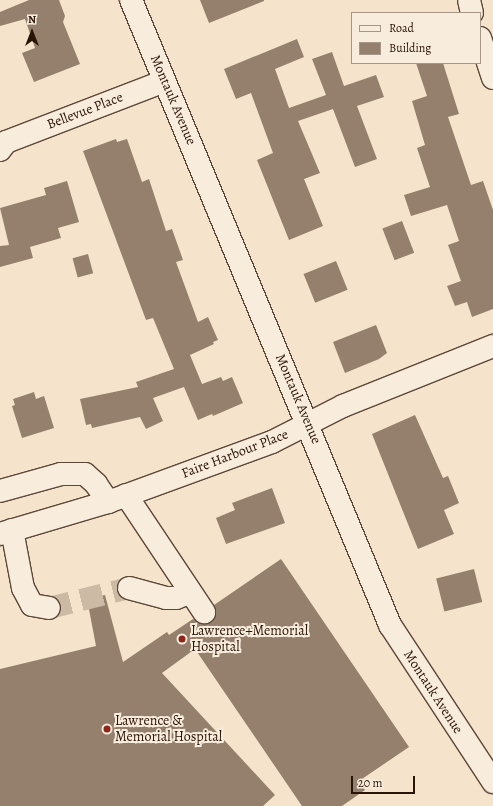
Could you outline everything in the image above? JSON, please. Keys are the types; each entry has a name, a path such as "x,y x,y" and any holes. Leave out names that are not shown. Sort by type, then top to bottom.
{"street":[{"name":"Montauk Avenue","path":"131,0 308,423 390,625 493,782"},
{"path":"469,0 472,12"},
{"path":"481,41 493,78"},
{"name":"Bellevue Place","path":"2,144 164,81"},
{"name":"Faire Harbour Place","path":"6,532 117,499 272,442 343,406 493,346"},
{"path":"0,491 61,474 85,474 117,499 204,612"},
{"path":"6,532 23,588 32,604 49,608"},
{"path":"129,588 166,598 176,598 189,593"}],"building":[{"path":"29,0 59,0 65,16 63,22 80,64 34,82 22,53 35,48 25,19 0,26 0,12"},
{"path":"200,0 264,0 264,1 209,23"},
{"path":"297,39 304,57 275,69 289,108 326,95 312,59 332,52 344,86 376,75 384,97 357,106 377,159 355,167 333,109 298,121 320,173 304,179 323,226 289,240 257,160 273,153 251,93 236,99 224,69"},
{"path":"416,64 443,64 459,114 448,117 471,185 483,181 493,210 493,309 472,317 467,302 455,306 447,286 461,281 448,245 459,241 447,205 411,216 404,195 430,187 417,148 425,145 412,101 427,96"},
{"path":"116,139 117,142 127,139 142,182 149,179 166,231 172,229 183,260 176,262 198,322 208,317 218,340 213,342 214,344 190,355 202,384 221,377 223,381 232,377 243,403 213,416 212,414 198,420 184,387 153,398 163,421 146,429 140,417 92,428 91,424 86,425 80,399 138,387 136,382 174,369 153,318 146,320 83,151"},
{"path":"67,181 79,222 58,228 61,238 30,247 33,258 0,267 0,246 9,245 0,208 46,195 44,188"},
{"path":"402,221 414,253 395,260 382,229"},
{"path":"88,254 93,273 78,277 73,258"},
{"path":"336,261 348,290 315,303 304,274"},
{"path":"376,325 387,353 379,359 345,373 333,342"},
{"path":"34,392 36,399 44,396 54,428 22,438 12,406 15,405 13,399"},
{"path":"415,415 443,478 448,476 459,503 444,510 454,534 418,549 372,434"},
{"path":"272,488 285,523 226,544 216,518 235,510 232,503"},
{"path":"281,559 409,747 359,781 365,790 342,806 302,806 195,649 162,673 275,795 263,806 0,806 0,669 96,646 87,599 105,595 123,662 167,632 169,635 193,619 199,623 211,623 216,612 214,605"},
{"path":"474,569 482,602 444,611 436,578"}],"tunnel":[{"path":"49,608 129,588"}],"place":[{"name":"Lawrence+Memorial Hospital","path":"182,639"},
{"name":"Lawrence & Memorial Hospital","path":"107,729"}]}
